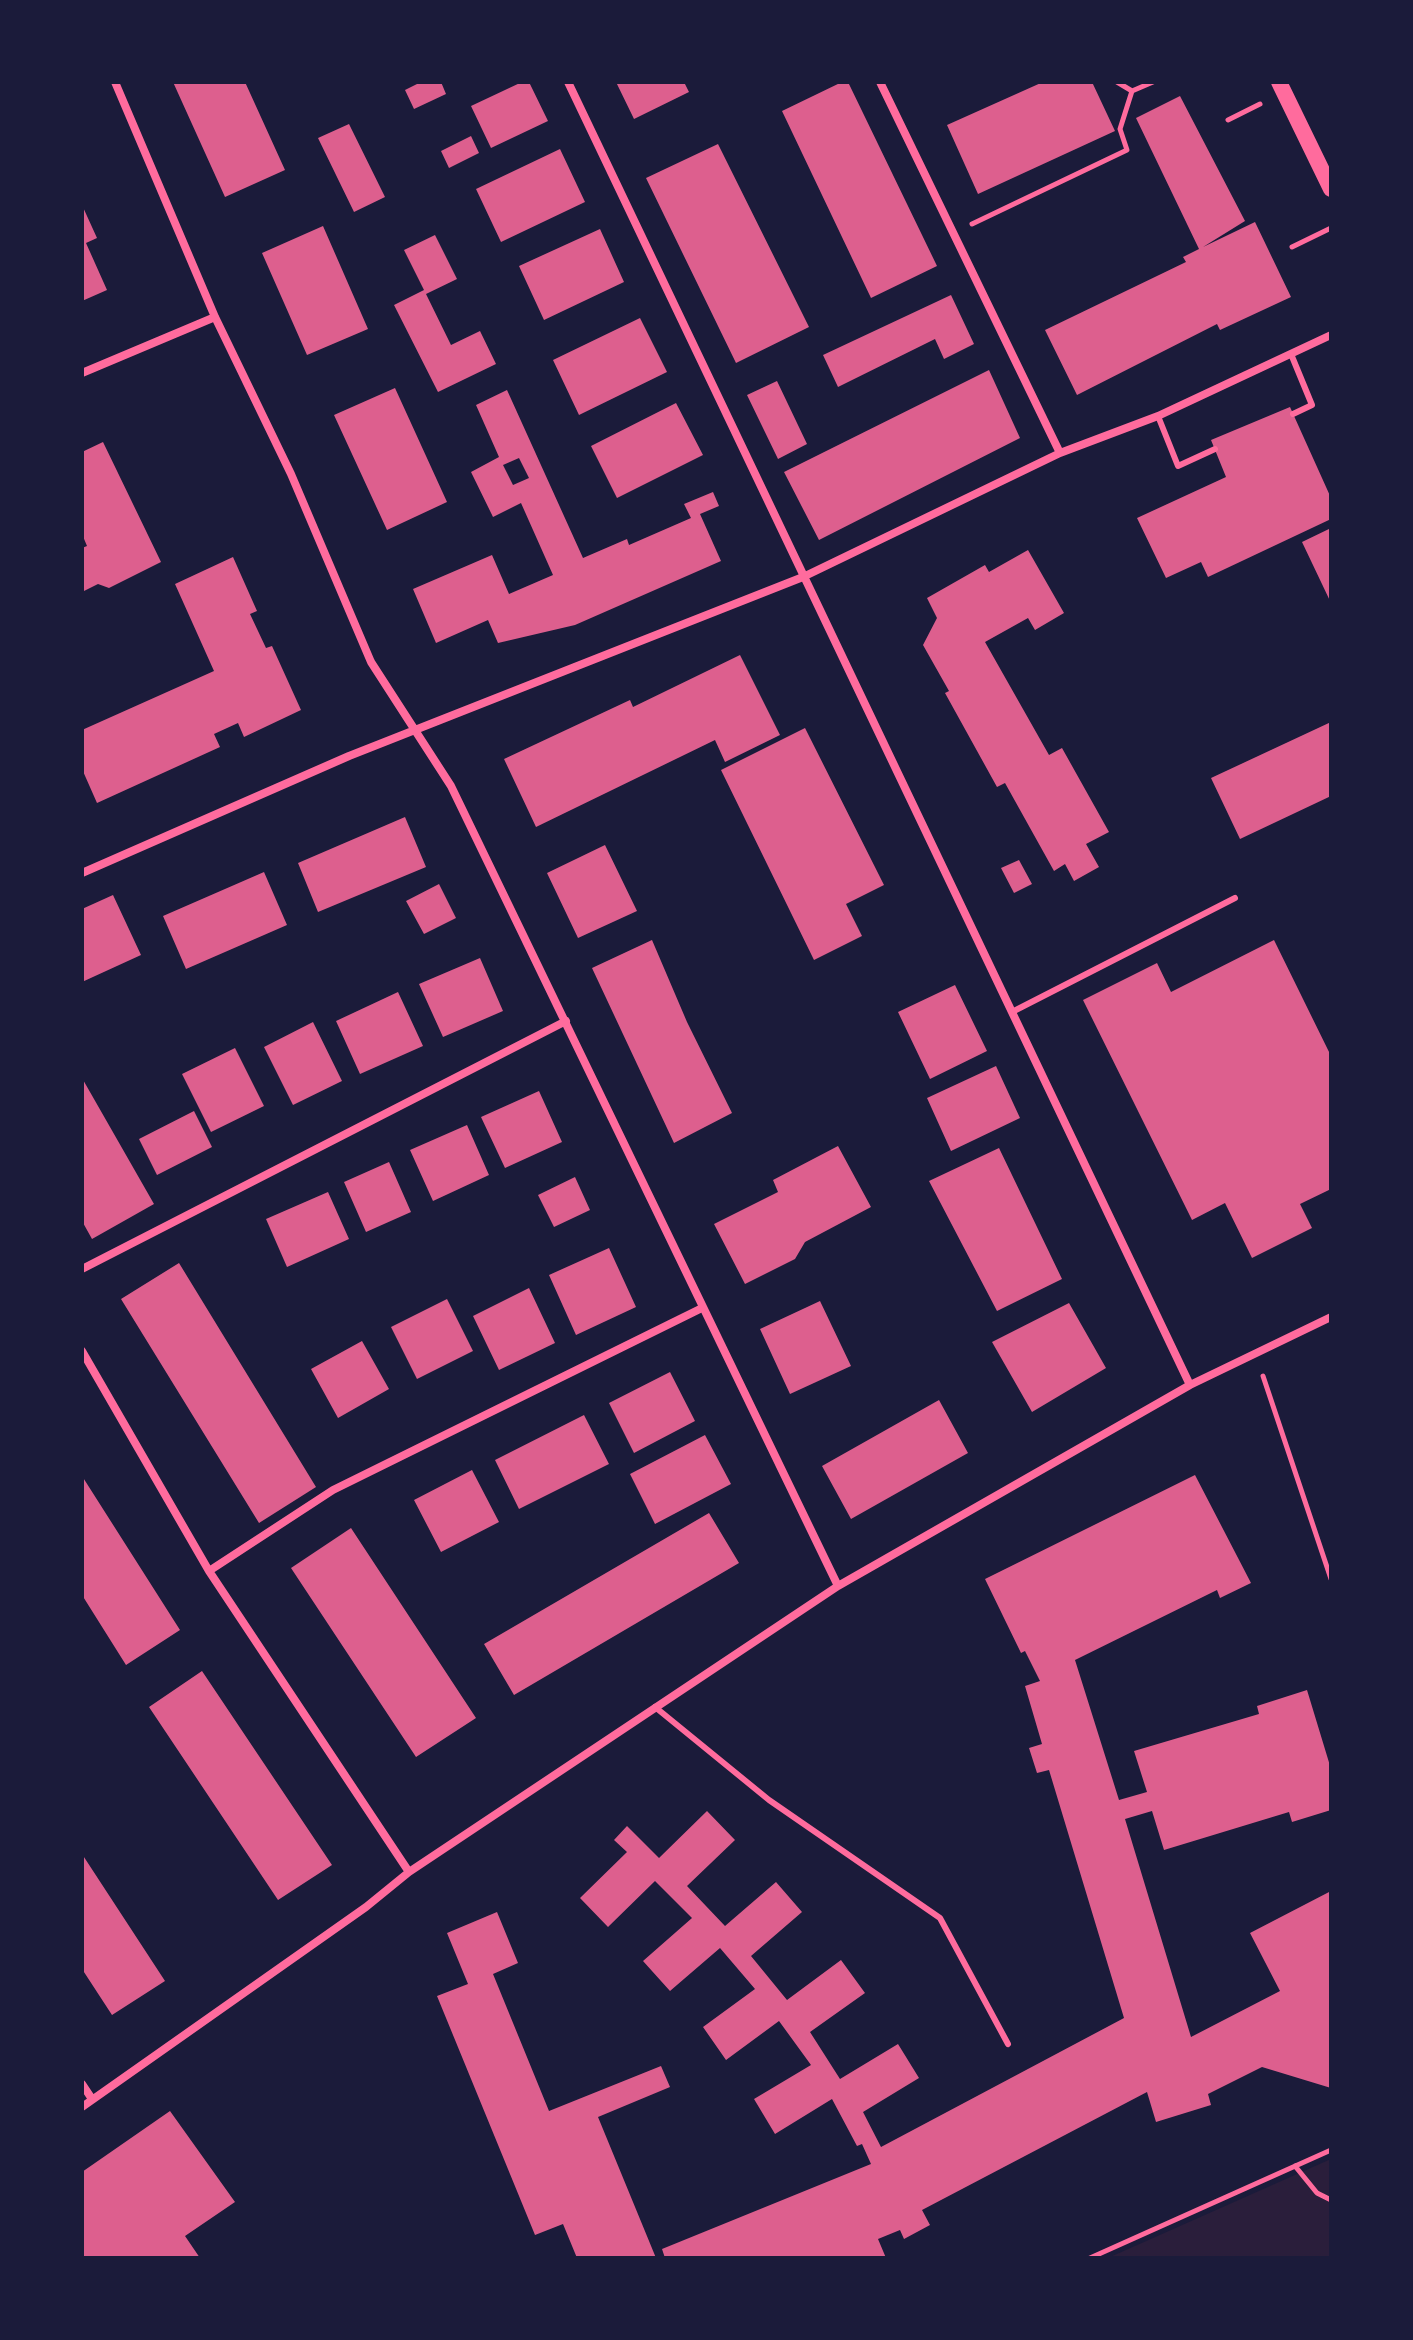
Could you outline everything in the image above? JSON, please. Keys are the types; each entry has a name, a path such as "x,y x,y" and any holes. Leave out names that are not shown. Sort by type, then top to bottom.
{"main road":[{"path":"1282,87 1331,189"}],"street":[{"path":"115,82 215,317 291,474 371,662 451,786 838,1586"},
{"path":"568,82 1190,1385"},
{"path":"880,82 1060,453"},
{"path":"82,373 215,317"},
{"path":"82,873 349,756 803,577 1060,453 1158,416 1331,335"},
{"path":"82,1269 566,1021"},
{"path":"209,1571 333,1490 702,1308"},
{"path":"82,2107 366,1907 409,1872 838,1586 1190,1385 1331,1317"},
{"path":"82,1351 209,1571 409,1872"},
{"path":"82,2084 92,2099"}],"lane":[{"path":"1291,354 1312,405 1293,414"},
{"path":"1158,416 1178,466 1215,449"},
{"path":"1012,1012 1235,898"},
{"path":"655,1707 781,1809 940,1918 1008,2044"}],"path":[{"path":"1117,82 1132,91"},
{"path":"953,233 1127,150 1120,129 1132,91 1153,82"},
{"path":"1228,120 1282,87"},
{"path":"1292,247 1331,228"},
{"path":"1256,1355 1331,1579"},
{"path":"1090,2258 1331,2150"},
{"path":"1295,2166 1317,2193 1331,2200"}],"shaded area":[{"path":"1331,2159 1331,2258 1108,2258"}],"building":[{"path":"173,82 245,82 285,170 225,197"},
{"path":"421,82 441,82 446,94 414,109 405,90"},
{"path":"522,82 529,82 548,121 491,148 471,106"},
{"path":"616,82 684,82 689,92 634,119"},
{"path":"842,82 848,82 937,266 871,298 782,111"},
{"path":"1043,82 1092,82 1115,131 978,194 947,125"},
{"path":"1180,96 1245,221 1203,247 1255,222 1291,297 1220,330 1217,324 1077,395 1045,330 1186,262 1183,257 1199,249 1136,118"},
{"path":"349,124 385,197 354,212 318,138"},
{"path":"471,136 479,153 449,168 441,151"},
{"path":"718,144 809,327 736,363 646,178"},
{"path":"560,149 585,202 501,242 476,189"},
{"path":"82,205 97,238 86,243 107,290 82,301"},
{"path":"323,226 368,329 307,355 262,253"},
{"path":"600,229 624,282 544,320 519,266"},
{"path":"435,235 457,279 426,294 451,345 480,331 496,364 438,392 394,305 424,290 404,250"},
{"path":"951,295 974,344 944,359 935,339 838,387 823,355"},
{"path":"640,318 667,372 579,415 553,360"},
{"path":"989,370 1020,438 819,540 784,472"},
{"path":"777,381 807,444 778,459 747,395"},
{"path":"395,388 447,502 387,530 334,415"},
{"path":"507,390 583,558 627,539 629,545 691,518 684,504 713,492 719,506 700,514 721,561 575,625 498,643 488,620 436,643 413,589 492,555 509,594 553,575 521,503 493,517 471,472 499,457 476,405","holes":["519,458 529,478 513,485 503,465"]},
{"path":"676,403 703,455 617,498 591,446"},
{"path":"1290,407 1331,498 1331,519 1208,577 1201,562 1166,578 1137,518 1226,477 1211,440"},
{"path":"103,442 161,562 109,588 98,584 82,592 82,548 87,546 82,534 82,452"},
{"path":"1331,528 1331,603 1302,542"},
{"path":"1028,550 1064,613 1035,630 1028,618 985,642 1049,755 1062,748 1109,832 1086,844 1099,867 1074,881 1065,864 1054,871 1005,783 997,787 945,693 949,691 923,645 937,618 927,598 985,565 989,572"},
{"path":"233,557 257,611 250,614 266,648 272,646 301,710 244,737 238,723 214,734 220,747 97,803 82,769 82,730 214,671 175,584"},
{"path":"740,655 780,735 725,762 715,740 536,827 504,759 630,700 633,707"},
{"path":"1331,722 1331,796 1240,839 1211,778"},
{"path":"805,728 884,885 846,904 862,936 814,960 721,770"},
{"path":"405,817 426,867 318,912 298,863"},
{"path":"605,845 637,911 578,938 547,873"},
{"path":"1019,860 1032,884 1014,893 1001,868"},
{"path":"264,872 287,925 186,969 163,916"},
{"path":"439,884 456,918 424,934 406,901"},
{"path":"113,895 141,955 82,982 82,909"},
{"path":"652,940 687,1022 732,1113 674,1143 592,968"},
{"path":"1274,940 1331,1056 1331,1189 1300,1204 1312,1228 1252,1258 1225,1203 1192,1220 1083,1000 1157,963 1171,992"},
{"path":"480,958 503,1011 443,1037 419,984"},
{"path":"955,985 987,1051 930,1079 898,1012"},
{"path":"398,992 423,1046 360,1074 336,1021"},
{"path":"313,1022 342,1081 293,1105 264,1047"},
{"path":"235,1048 264,1106 211,1132 182,1074"},
{"path":"996,1066 1020,1118 951,1151 927,1098"},
{"path":"82,1078 154,1204 92,1239 82,1221"},
{"path":"539,1091 562,1142 505,1168 481,1117"},
{"path":"194,1111 212,1147 157,1175 139,1139"},
{"path":"467,1125 489,1175 433,1201 410,1150"},
{"path":"838,1146 871,1207 805,1242 795,1259 745,1284 714,1224 778,1192 773,1180"},
{"path":"999,1148 1062,1279 997,1311 929,1181"},
{"path":"389,1162 411,1212 366,1232 344,1182"},
{"path":"575,1177 590,1210 554,1227 538,1195"},
{"path":"328,1192 349,1239 287,1267 266,1219"},
{"path":"609,1248 636,1307 576,1335 549,1275"},
{"path":"179,1263 316,1487 259,1523 121,1299"},
{"path":"529,1288 555,1343 499,1370 473,1316"},
{"path":"447,1299 473,1351 417,1379 391,1327"},
{"path":"820,1301 851,1366 790,1394 760,1329"},
{"path":"1069,1303 1106,1368 1032,1412 992,1342"},
{"path":"362,1341 389,1389 338,1418 311,1369"},
{"path":"670,1372 695,1421 634,1453 609,1403"},
{"path":"939,1400 968,1453 851,1519 822,1466"},
{"path":"584,1415 609,1464 519,1509 495,1460"},
{"path":"705,1435 731,1484 655,1524 630,1474"},
{"path":"472,1470 499,1522 441,1552 414,1500"},
{"path":"1195,1475 1251,1583 1220,1598 1217,1590 1075,1660 1119,1800 1147,1792 1134,1751 1259,1714 1257,1706 1307,1690 1331,1769 1331,1810 1292,1822 1289,1812 1164,1850 1152,1811 1125,1819 1191,2037 1280,1991 1250,1933 1331,1891 1331,2088 1262,2067 1208,2094 1211,2105 1156,2122 1147,2092 922,2210 930,2225 904,2239 900,2230 878,2239 886,2258 665,2258 662,2249 871,2164 862,2144 857,2146 832,2099 775,2134 754,2099 811,2065 779,2021 726,2060 703,2027 755,1989 720,1948 670,1991 643,1961 692,1918 655,1881 608,1927 580,1898 627,1852 614,1840 627,1826 659,1858 707,1811 735,1840 687,1886 725,1926 776,1882 802,1912 751,1956 787,2000 841,1960 865,1993 810,2032 840,2079 898,2044 919,2078 863,2112 881,2147 1124,2018 1049,1770 1037,1773 1029,1748 1042,1744 1025,1686 1040,1681 1025,1651 1021,1653 985,1579"},
{"path":"82,1476 180,1630 126,1665 82,1595"},
{"path":"709,1513 739,1563 514,1695 484,1644"},
{"path":"351,1528 476,1718 416,1757 291,1568"},
{"path":"202,1671 332,1865 278,1900 149,1707"},
{"path":"82,1854 165,1981 112,2015 82,1969"},
{"path":"497,1912 518,1963 493,1974 549,2111 661,2066 670,2087 598,2117 656,2258 577,2258 563,2224 535,2235 437,1996 468,1984 447,1933"},
{"path":"170,2111 235,2202 185,2236 200,2258 82,2258 82,2172"}]}
